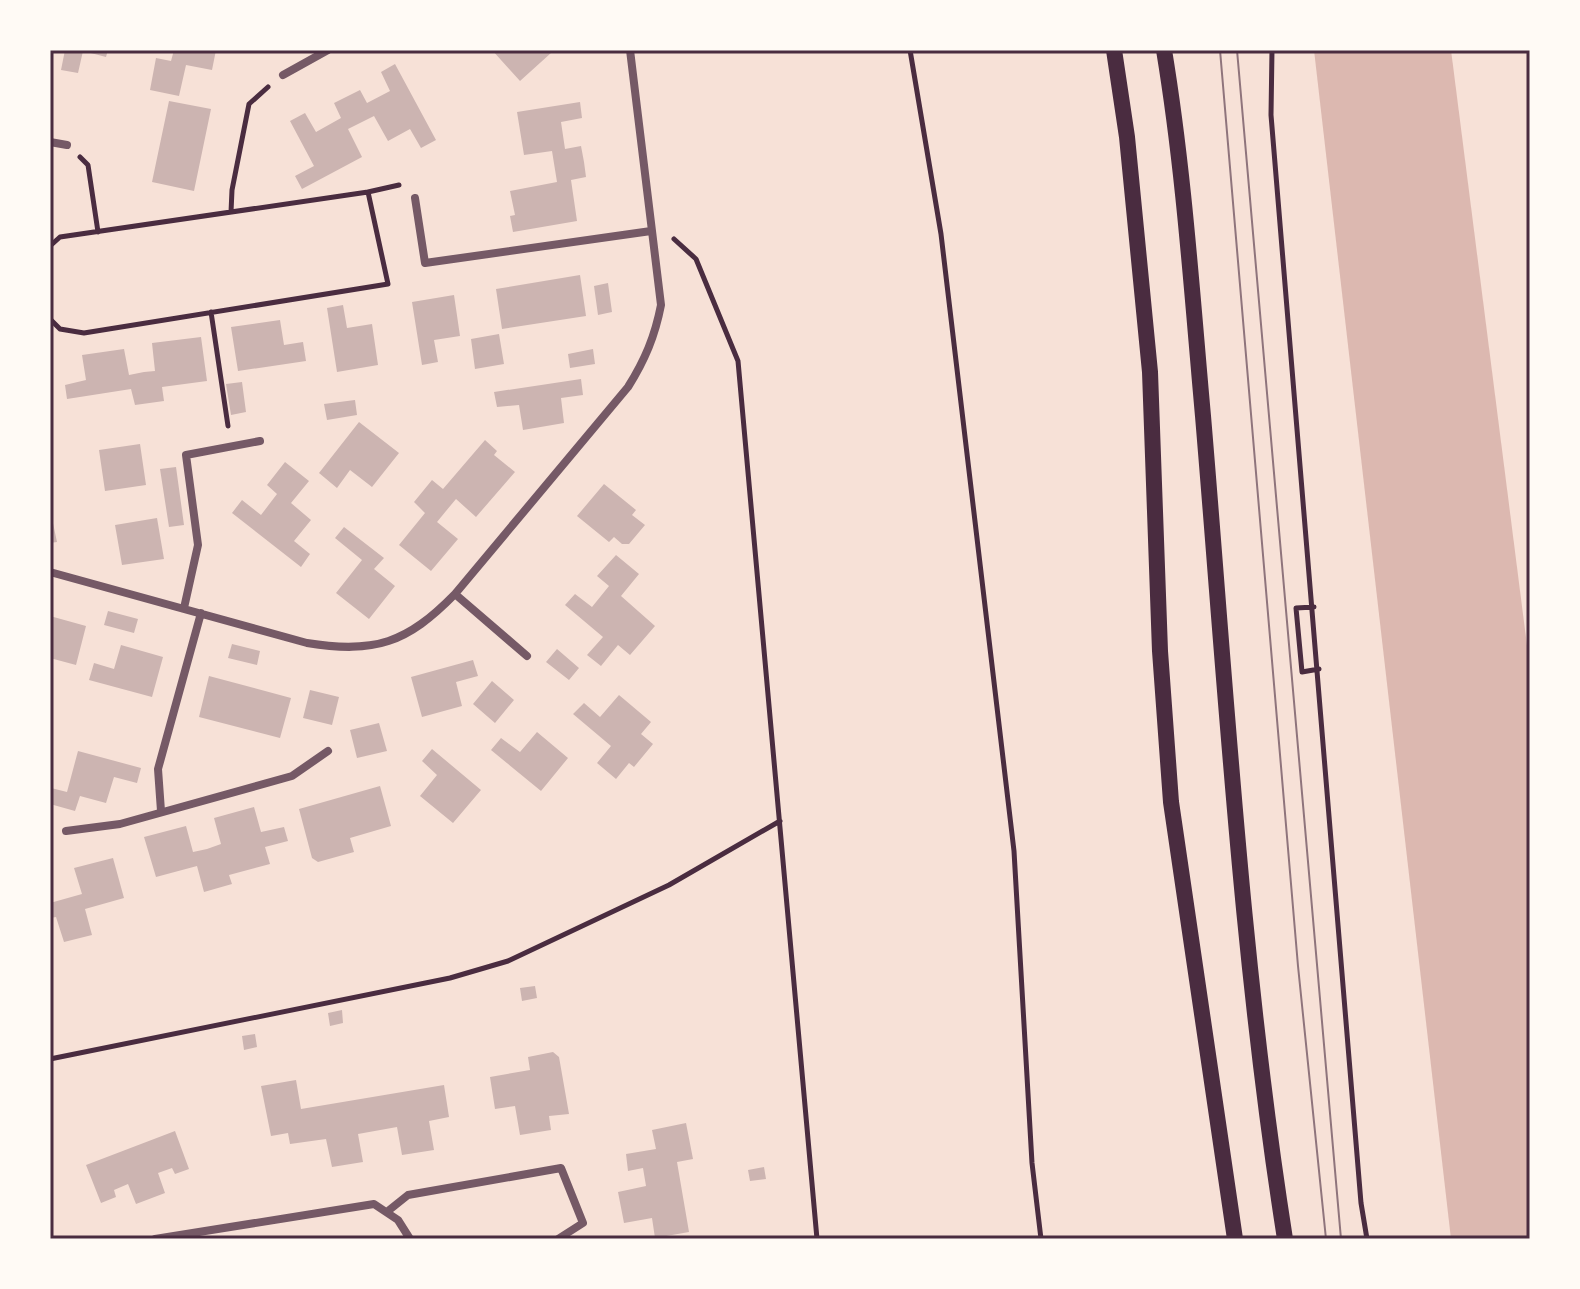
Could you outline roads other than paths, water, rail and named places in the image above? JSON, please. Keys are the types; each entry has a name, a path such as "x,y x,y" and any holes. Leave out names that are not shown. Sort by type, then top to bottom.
{"main road":[{"path":"1114,50 1127,137 1150,372 1160,651 1171,802 1235,1239"},
{"path":"1164,50 1185,211 1266,1116 1285,1239"}],"street":[{"path":"283,75 328,50"},
{"path":"50,572 307,643 341,648 372,646 399,638 429,621 628,387 656,335 661,305 630,50"},
{"path":"50,142 67,145"},
{"path":"415,198 425,263 651,231"},
{"path":"184,608 198,545 186,455 260,441"},
{"path":"455,594 527,656"},
{"path":"161,811 158,769 201,613"},
{"path":"66,831 120,824 292,776 328,751"},
{"path":"388,1211 408,1195 561,1168 583,1223 558,1239"},
{"path":"155,1239 374,1204 398,1220 410,1239"}],"tram line":[{"path":"1220,50 1298,966 1326,1239"},
{"path":"1237,50 1341,1239"}]}
